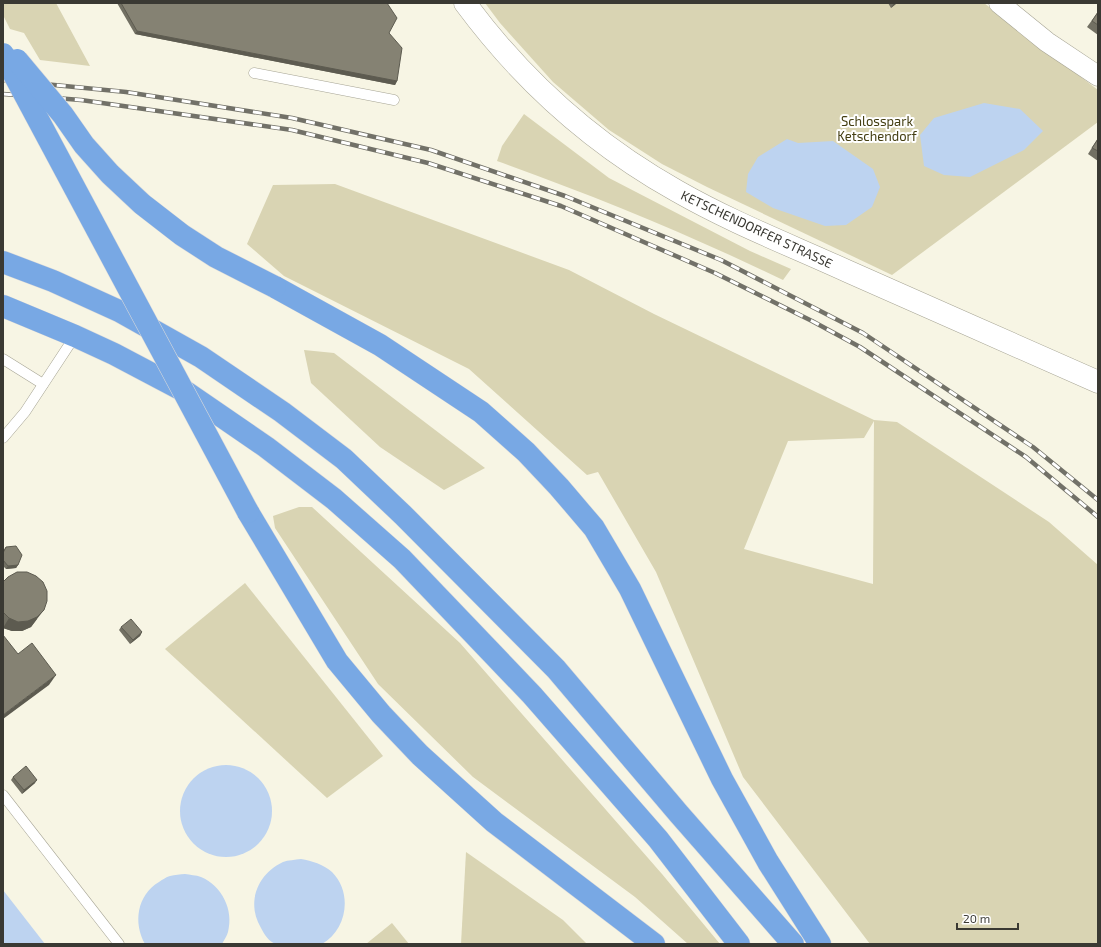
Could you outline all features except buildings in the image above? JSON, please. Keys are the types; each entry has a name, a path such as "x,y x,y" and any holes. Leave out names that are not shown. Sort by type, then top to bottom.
{"highway":[{"path":"3,43 63,115 84,145 110,174 142,204 182,235 216,257 275,287 380,345 480,412 526,452 559,487 594,528 630,589 722,779 768,862 820,944"},
{"path":"3,54 248,512 337,661 381,714 420,755 494,822 654,944"},
{"path":"3,262 53,281 119,311 201,357 282,412 344,459 403,515 556,669 679,814 793,944"},
{"path":"3,306 114,354 186,392 266,447 334,499 402,559 532,694 658,839 739,944"}],"street":[{"name":"KETSCHENDORFER STRASSE","path":"465,3 489,35 541,90 597,139 628,162 671,188 726,216 1098,382"},
{"path":"999,3 1048,42 1098,76"}],"lane":[{"path":"254,72 394,100"},
{"path":"3,438 25,412 75,336"},
{"path":"3,359 43,384"},
{"path":"3,795 119,944"}],"green space":[{"path":"3,3 56,3 90,66 40,60 24,33 10,29 3,15"},
{"name":"Schlosspark Ketschendorf","path":"485,3 984,3 1098,90 1098,122 892,275 662,164 609,130 553,82 500,23"},
{"path":"524,114 609,178 750,251 791,269 783,280 713,247 642,217 497,161 502,146"},
{"path":"335,184 569,270 654,314 874,420 897,422 1049,522 1098,565 1098,944 870,944 743,777 656,572 598,472 587,475 469,369 284,276 247,244 273,185","holes":["874,421 873,584 744,549 788,441 864,438"]},
{"path":"304,350 334,353 485,468 444,490 380,447 311,383"},
{"path":"299,507 312,507 460,643 662,874 720,944 688,944 635,897 473,777 378,684 275,528 273,516"},
{"path":"245,583 383,756 327,798 165,649"},
{"path":"466,852 563,920 587,944 461,944"},
{"path":"392,923 409,944 366,944"}],"water":[{"path":"984,103 1020,109 1043,131 1024,150 970,177 944,175 924,166 920,135 934,118"},
{"path":"787,139 798,143 833,141 873,169 880,187 872,207 846,225 825,226 773,208 746,192 748,174 758,157"},
{"path":"226,765 243,769 258,779 268,794 272,811 268,828 258,843 243,853 226,857 209,853 194,843 184,828 180,811 184,794 194,779 209,769"},
{"path":"301,859 325,867 332,872 339,881 345,900 342,921 337,930 322,944 279,945 269,940 261,928 257,918 254,909 257,890 266,874 274,867 285,861"},
{"path":"185,874 199,876 215,886 228,907 228,934 222,944 145,944 141,936 138,919 139,910 146,894 159,882 169,876"},
{"path":"3,890 45,944 3,944"}],"railway":[{"path":"3,80 126,92 292,118 431,150 565,196 721,260 863,333 1033,447 1098,500"},
{"path":"3,94 81,100 292,130 428,163 561,206 715,273 812,321 860,347 1026,457 1098,517"}]}
